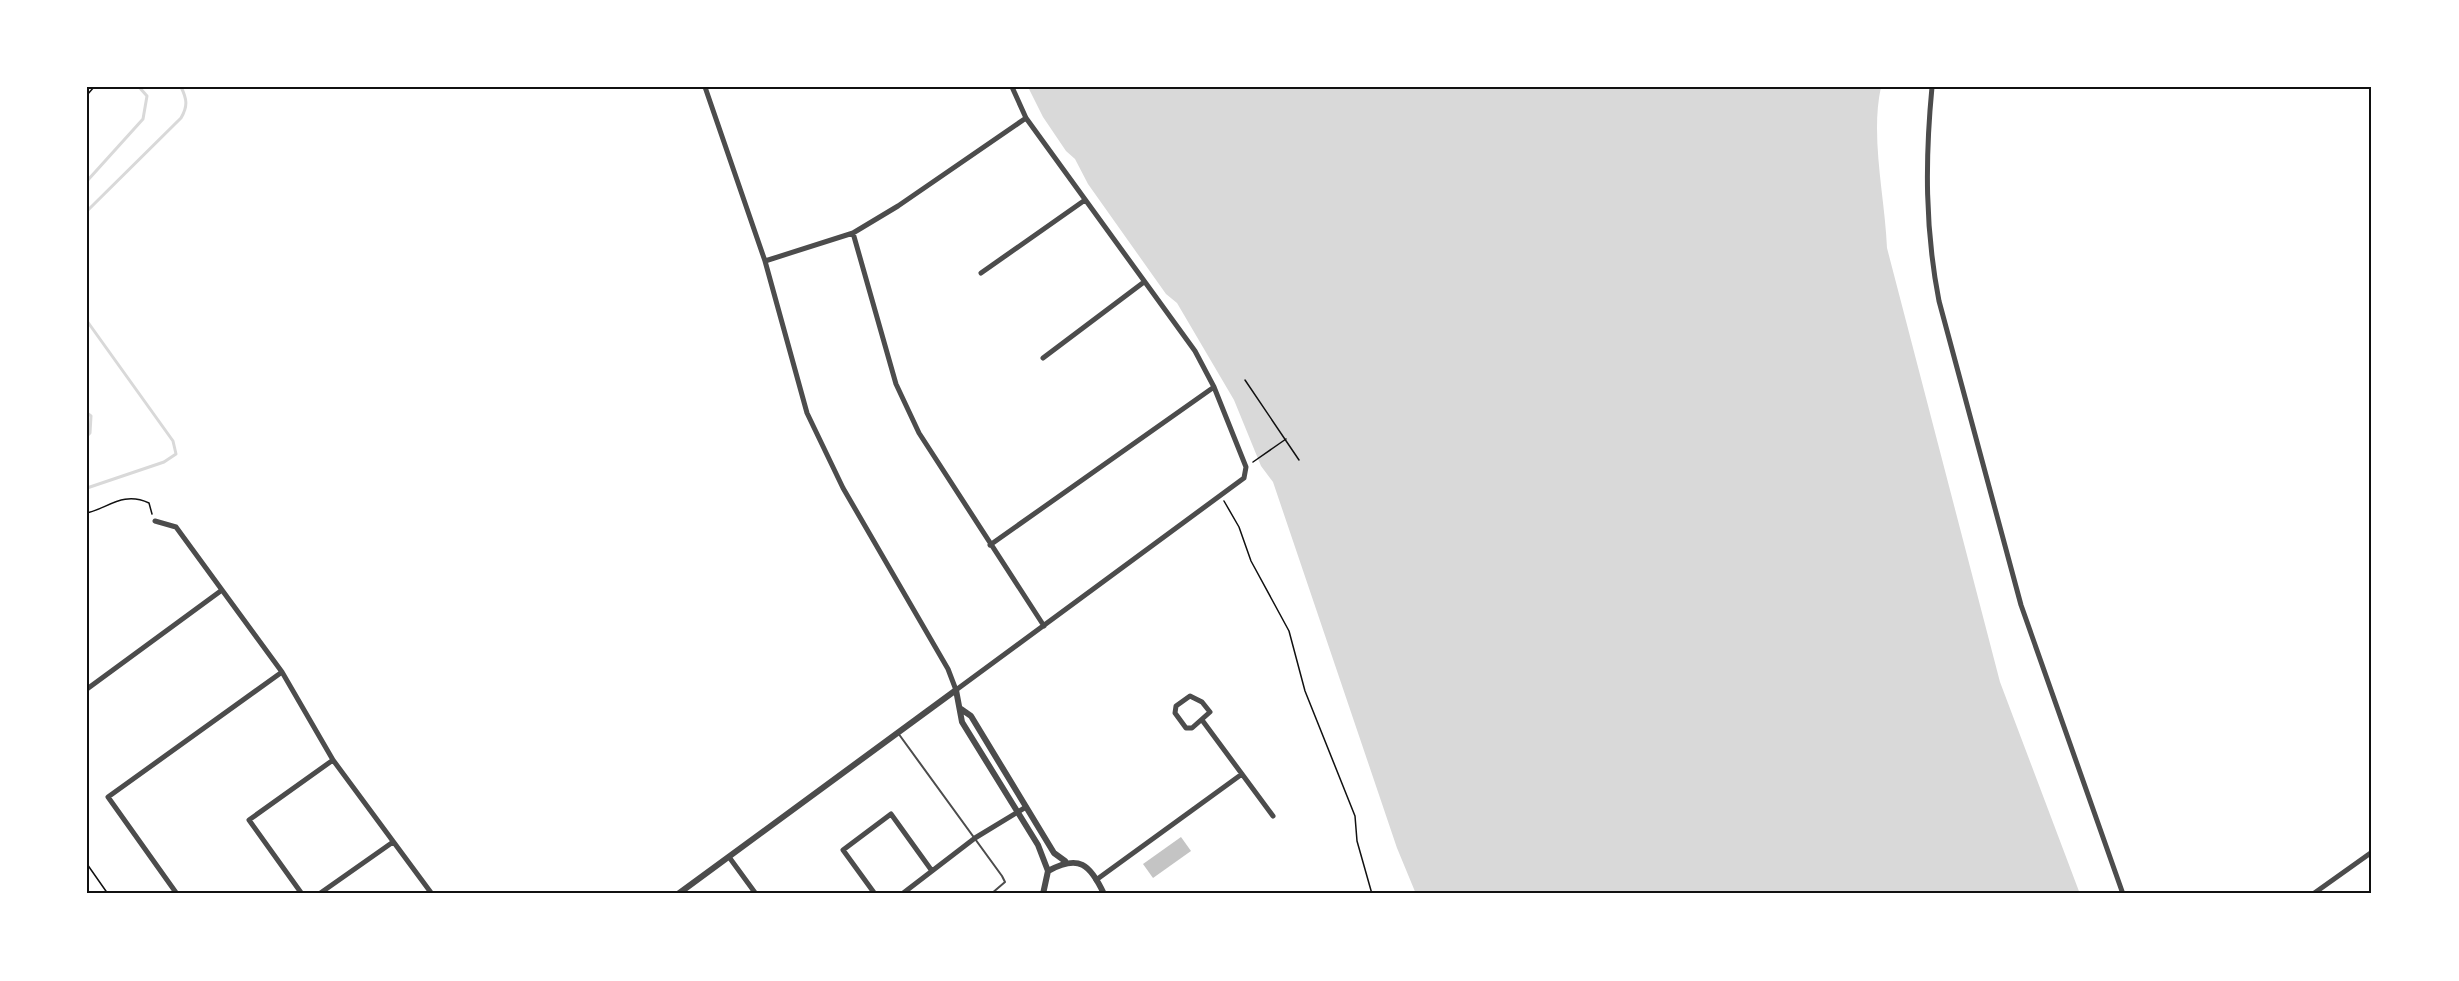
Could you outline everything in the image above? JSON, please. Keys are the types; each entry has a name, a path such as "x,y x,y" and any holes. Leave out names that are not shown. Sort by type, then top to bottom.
{"street":[{"path":"705,87 765,261 807,412 822,448 948,669 956,690 962,722 1038,845 1048,871 1043,894"},
{"path":"678,894 1244,478 1246,467 1214,387 1181,330 1026,118 1012,87"},
{"path":"1932,87 1927,140 1926,214 1939,301 2021,605 2123,894"},
{"path":"765,261 853,233 898,206 1026,118"},
{"path":"981,273 1085,200"},
{"path":"853,233 896,384 929,452 1044,626"},
{"path":"1043,358 1144,282"},
{"path":"990,545 1214,387"},
{"path":"155,521 176,528 282,672 333,760 432,894"},
{"path":"87,689 222,590"},
{"path":"177,894 108,797 282,672"},
{"path":"1190,696 1202,702 1210,712 1203,720 1192,728 1186,728 1175,713 1176,706 1190,696"},
{"path":"961,709 971,716 1054,854 1065,861 1082,865 1096,880 1104,894"},
{"path":"1203,720 1273,816"},
{"path":"302,894 249,820 333,760"},
{"path":"1096,880 1242,774"},
{"path":"902,894 975,838 1026,807"},
{"path":"875,894 843,850 891,814 932,871"},
{"path":"319,894 393,842"},
{"path":"2313,894 2372,852"},
{"path":"729,857 756,894"},
{"path":"1048,871 1065,861"}],"lane":[{"path":"898,733 1005,882 991,894"}],"path":[{"path":"87,95 94,87"},
{"path":"1245,380 1287,439 1299,460"},
{"path":"1246,467 1287,439"},
{"path":"1221,496 1239,527 1251,561 1287,625 1305,691 1354,816 1357,841 1372,894"},
{"path":"87,513 113,501 142,500 149,502 155,521"},
{"path":"87,864 108,894"}],"shaded area":[{"path":"1028,87 1881,87 1877,126 1887,248 2000,682 2080,894 1416,894 1397,848 1273,482 1261,466 1234,400 1177,303 1166,294 1088,184 1075,159 1066,151 1043,117"}],"building":[{"path":"1181,837 1191,851 1153,878 1143,864"}],"waterway":[{"path":"87,181 143,119 147,96 139,87"},
{"path":"87,211 181,118 186,103 181,87"},
{"path":"87,321 173,441 176,454 164,462 87,488"},
{"path":"87,413 91,416 90,433 87,436"}]}
